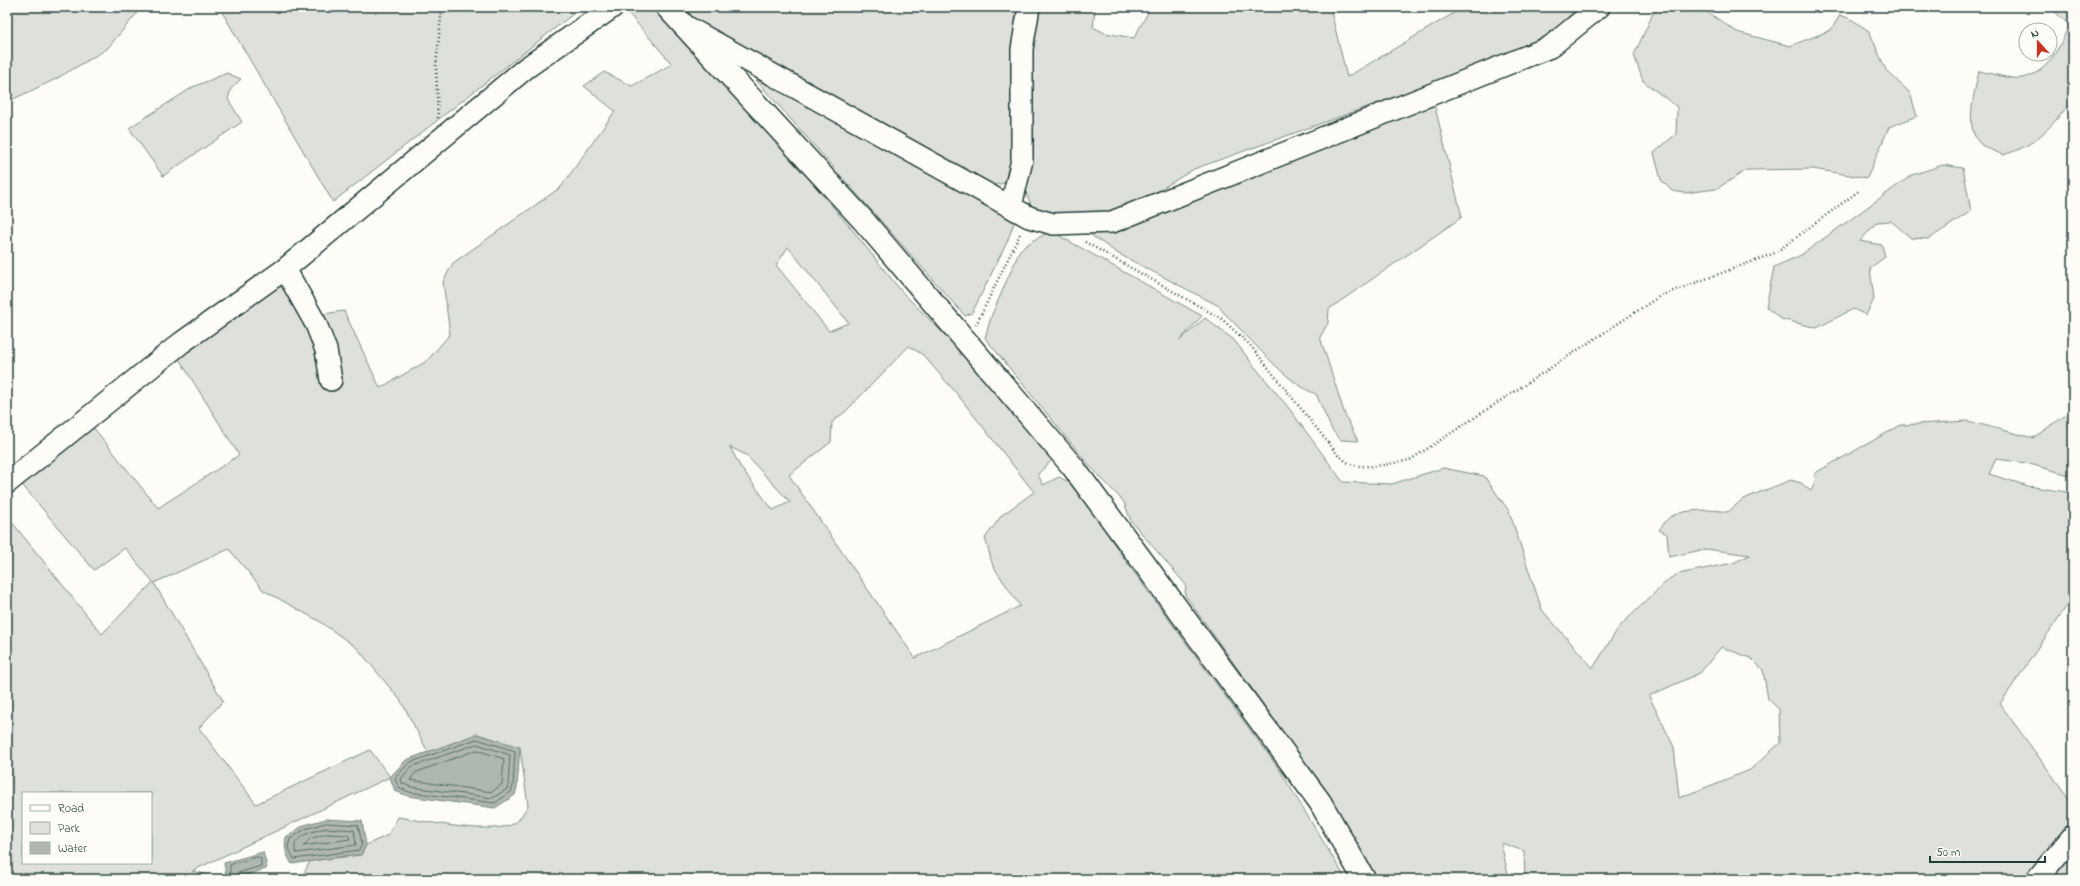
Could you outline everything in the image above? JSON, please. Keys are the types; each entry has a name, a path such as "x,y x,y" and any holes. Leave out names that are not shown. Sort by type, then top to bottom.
{"main road":[{"path":"667,7 863,220 968,341 1073,467 1315,796 1364,879"}],"street":[{"path":"7,483 182,343 285,268 432,144 526,68 613,7"},
{"path":"1011,206 1022,160 1022,49 1029,7"},
{"path":"686,26 1029,217 1053,224 1112,222 1550,47 1599,7"},
{"path":"285,268 316,324 326,350 331,380"},
{"path":"2037,879 2073,836"}],"path":[{"path":"432,144 438,120 436,66 442,7"},
{"path":"1079,238 1222,319 1250,345 1338,455 1349,464 1361,466 1383,465 1410,460 1660,296 1776,253 1860,190"},
{"path":"968,341 1029,217"}],"green space":[{"path":"7,7 142,7 107,49 56,79 7,102"},
{"path":"219,7 582,7 333,202"},
{"path":"623,7 651,7 688,48 715,69 850,227 902,292 953,343 960,354 969,355 1052,460 1038,474 1043,485 1059,477 1074,485 1128,564 1279,769 1346,879 294,879 303,875 310,861 361,855 366,845 388,835 398,817 475,828 505,827 517,822 528,806 520,748 477,734 428,752 401,701 357,648 319,621 263,590 229,549 154,583 223,701 199,728 256,804 370,750 390,777 192,871 226,879 7,879 7,516 102,634 153,582 125,548 94,570 19,481 89,422 158,508 239,455 176,354 291,269 316,315 344,311 380,388 427,361 450,334 443,282 453,263 561,187 615,111 584,86 604,72 632,86 672,64","holes":["788,247 848,322 848,323 829,331 776,265","909,346 923,355 957,394 1034,492 1002,515 985,538 993,566 1020,606 915,658 789,475 831,442 832,422 845,412","730,447 746,455 790,502 773,510 741,468"]},
{"path":"684,7 1019,7 1012,153 1006,183 985,186 703,29"},
{"path":"1035,7 1098,7 1095,10 1093,27 1105,33 1134,38 1151,7 1330,7 1347,77 1464,7 1579,7 1537,46 1194,169 1125,211 1105,216 1051,213 1032,207 1026,193 1028,93"},
{"path":"1656,7 1700,7 1737,32 1790,46 1831,30 1840,15 1851,19 1869,31 1886,70 1910,93 1917,116 1889,127 1867,178 1813,169 1747,170 1716,189 1685,193 1672,191 1661,180 1654,153 1676,134 1677,107 1643,81 1634,55"},
{"path":"2050,7 2073,7 2073,104 2069,105 2040,136 2015,151 2003,155 1983,146 1973,131 1971,121 1973,100 1979,71 2007,77 2022,78 2039,71 2049,62 2058,62 2058,48 2069,25"},
{"path":"227,73 241,79 231,89 228,99 242,122 163,176 129,128 193,87"},
{"path":"756,80 829,111 1003,213 1014,223 1007,242 972,313 965,316"},
{"path":"1433,99 1462,217 1329,309 1328,323 1320,337 1345,415 1358,441 1341,440 1332,430 1316,394 1292,380 1280,370 1224,313 1219,306 1117,253 1085,231"},
{"path":"1943,165 1963,168 1971,211 1929,239 1911,238 1891,221 1877,222 1860,241 1882,245 1885,257 1870,268 1874,299 1866,315 1853,309 1817,328 1781,319 1766,307 1774,267 1801,255 1912,175"},
{"path":"1051,231 1202,316 1179,341 1205,318 1234,340 1288,407 1343,482 1392,484 1443,468 1484,476 1509,511 1542,610 1593,668 1619,627 1669,579 1678,574 1733,563 1750,555 1706,549 1669,557 1667,534 1659,530 1670,517 1684,512 1699,510 1728,512 1743,499 1791,480 1801,483 1811,491 1814,485 1815,473 1901,425 1968,421 2033,438 2066,415 2073,416 2073,476 2026,463 1996,459 1989,474 2028,486 2073,493 2073,600 2070,601 2000,704 2073,804 2073,820 2023,879 1525,879 1524,851 1501,843 1509,879 1375,879 1282,731 1185,595 1186,585 1131,521 1124,502 1088,464 985,338 991,317 1020,250 1032,241","holes":["1721,647 1751,658 1763,670 1768,699 1779,709 1780,743 1750,770 1679,798 1674,747 1649,696 1700,673"]},
{"path":"2073,847 2073,879 2048,879"}],"water":[{"path":"477,734 520,747 515,795 495,808 408,796 395,791 390,777 406,760"},
{"path":"326,819 362,821 366,845 361,855 292,864 286,851 286,837 304,825"},
{"path":"263,852 267,867 266,869 233,879 230,879 226,875 224,863"}]}
